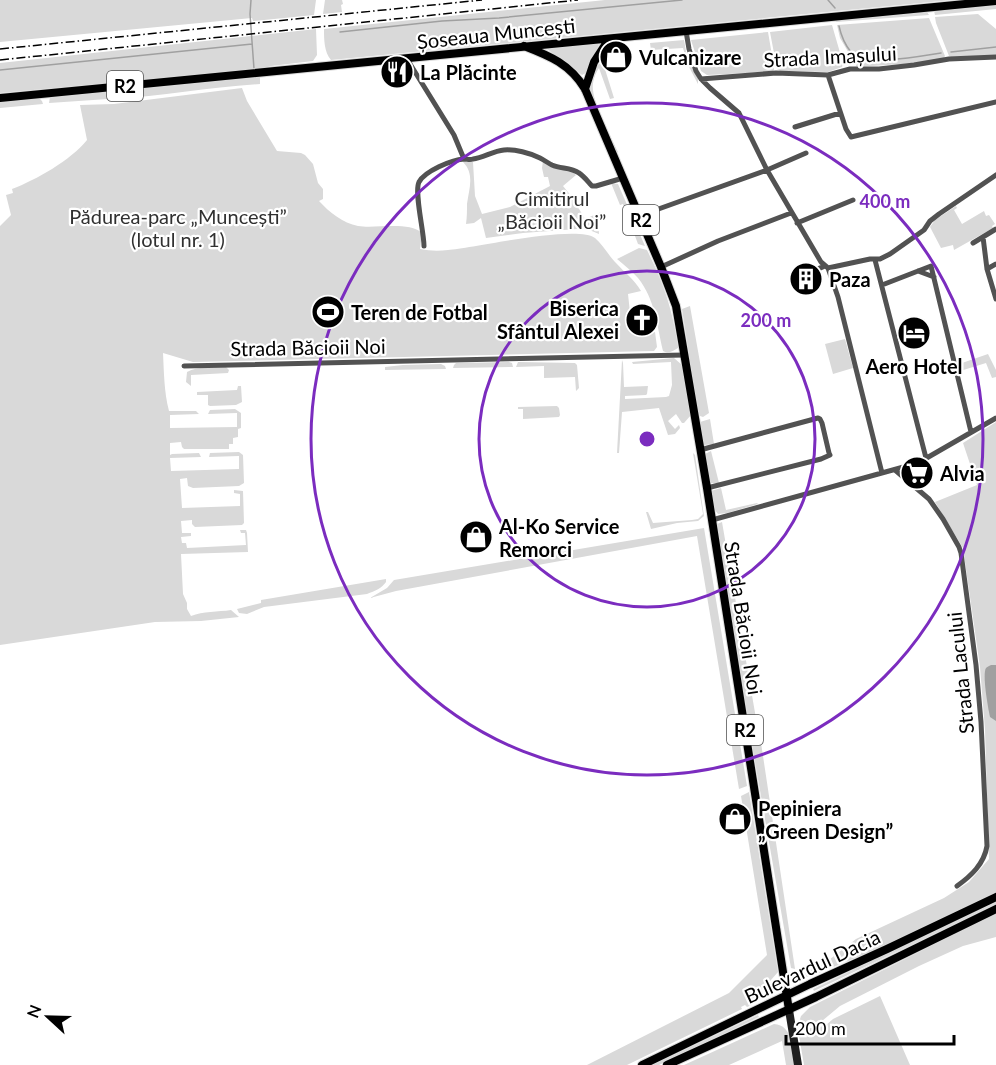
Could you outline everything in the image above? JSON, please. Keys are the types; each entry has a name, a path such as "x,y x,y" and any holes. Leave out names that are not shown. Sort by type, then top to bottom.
{"main road":[{"name":"Șoseaua Muncești","path":"0,98 996,1"},
{"path":"585,89 594,62 609,39"},
{"name":"Strada Băcioii Noi","path":"524,46 545,54 568,68 585,89 676,306 798,1065"},
{"name":"Bulevardul Dacia","path":"642,1065 996,897"},
{"name":"Bulevardul Dacia","path":"667,1065 789,1010 996,909"}],"street":[{"path":"686,31 690,55 701,79 739,113 791,213 826,267 837,297 882,473"},
{"name":"Strada Imașului","path":"701,79 776,73 828,75 850,69 879,69 949,59 996,57"},
{"path":"407,59 454,135 464,159"},
{"path":"828,75 847,134 854,138 872,131 996,102"},
{"path":"795,127 840,113"},
{"path":"424,246 417,193 419,182 435,169 464,159 470,160 498,152 512,151 576,171 592,186 623,178"},
{"path":"639,216 767,170 806,153"},
{"path":"800,277 826,267 875,260 890,254 924,230 939,214 996,175"},
{"path":"797,223 853,200"},
{"path":"661,267 717,241 791,213"},
{"path":"973,243 996,230"},
{"path":"983,237 987,269 996,299"},
{"path":"875,260 926,458"},
{"path":"987,269 996,264"},
{"path":"882,285 931,266 972,432"},
{"path":"918,272 934,277"},
{"name":"Strada Băcioii Noi","path":"184,366 684,355"},
{"path":"700,450 818,418 822,423 830,453 828,457 821,459 707,488"},
{"path":"712,520 918,463 996,418"},
{"name":"Strada Lacului","path":"894,470 935,506 961,553 977,673 987,846 985,855 978,866 957,886"}],"green space":[{"path":"0,0 316,0 314,15 253,21 252,18 0,42"},
{"path":"325,0 342,0 342,12 323,14"},
{"path":"605,0 952,0 331,60 325,45 324,29"},
{"path":"996,5 996,9 935,15 934,11"},
{"path":"927,12 929,15 836,22 835,20"},
{"path":"978,14 996,29 996,55 949,56 935,17"},
{"path":"929,18 945,56 943,59 918,63 857,67 840,38 837,25"},
{"path":"832,25 843,63 842,67 828,72 780,71 777,69 770,32"},
{"path":"316,29 317,55 313,61 261,69 0,93 0,63"},
{"path":"768,32 774,67 772,72 707,75 701,71 691,40"},
{"path":"684,40 687,57 698,78 698,84 688,65 683,48 651,50 650,43"},
{"path":"598,44 586,73 582,75 547,49 548,48"},
{"path":"610,60 611,63 604,66 614,98 610,99 599,68 594,78 593,90 600,113 618,152 596,111 590,87 596,67"},
{"path":"260,76 260,84 113,99 116,91"},
{"name":"Pădurea-parc „Muncești” (lotul nr. 1)","path":"242,88 247,101 277,151 301,153 313,164 318,183 323,189 323,199 319,201 342,220 365,227 401,226 416,229 422,233 420,249 431,250 461,248 547,235 585,234 595,238 641,291 628,294 632,331 655,332 657,347 654,351 193,362 163,353 169,411 196,411 199,414 170,415 170,428 237,427 237,413 208,414 210,410 235,409 241,413 241,428 238,429 238,437 233,438 233,444 229,444 229,449 184,449 181,442 170,443 170,455 199,453 201,457 170,458 171,471 239,469 239,456 209,457 210,453 239,452 243,455 244,483 239,486 193,488 188,486 187,478 180,479 182,508 240,506 240,494 234,493 234,490 243,491 244,523 242,525 195,527 192,520 181,521 182,533 191,533 191,536 181,537 182,543 186,543 187,548 246,545 245,533 241,533 240,530 246,530 248,552 181,554 183,594 191,616 231,610 239,617 155,622 0,645 0,226 11,215 6,195 13,193 12,189 63,162 87,140 80,105 114,104"},
{"path":"111,90 108,99 49,103 50,97"},
{"path":"39,98 43,104 0,108 0,102"},
{"name":"Cimitirul „Băcioii Noi”","path":"543,161 571,170 576,175 563,186 585,219 601,212 598,224 599,234 587,229 577,229 486,238 481,218 474,223 466,224 470,177 463,162 473,162 475,196 482,214 510,207 550,186 548,177 544,177"},
{"path":"611,183 618,184 645,246 638,244 623,204 620,205"},
{"path":"956,206 954,210 962,224 984,211 995,224 993,228 954,250 953,245 941,248 930,227 935,220"},
{"path":"639,248 647,250 667,296 678,346 670,352 663,351 655,313 644,286 636,275 617,259"},
{"path":"690,306 709,413 703,417 700,416 697,407 682,309"},
{"path":"845,339 853,368 833,374 825,344"},
{"path":"988,354 996,370 996,377 992,378 986,363 960,371 958,366 962,363"},
{"path":"674,358 682,365 691,415 682,423 676,414 668,421 675,429 679,425 680,428 675,434 668,435 659,408 622,412 619,453 617,453 622,360 624,387 648,386 646,395 625,396 625,399 669,396 672,385 671,362 633,364 632,362"},
{"path":"509,362 513,367 453,368 456,363"},
{"path":"518,362 575,363 579,388 576,391 575,377 544,378 544,366 516,367"},
{"path":"441,364 446,369 385,370 385,367 403,365"},
{"path":"226,367 229,370 228,373 191,375 191,386 186,382 187,372 191,370"},
{"path":"238,386 241,386 242,402 236,405 210,406 208,395 197,395 197,392 237,390"},
{"path":"557,406 559,417 523,419 523,409 518,409 518,407"},
{"path":"710,419 714,444 704,445 700,422"},
{"path":"996,422 996,893 887,945 814,975 798,976 796,975 825,963 856,939 944,898 969,882 989,859 985,730 980,667 963,548 935,502 977,485 963,443"},
{"path":"711,451 719,483 710,483 705,454"},
{"path":"693,453 704,516 698,521 651,529 646,512 653,523 698,519 703,514"},
{"path":"721,488 726,510 758,504 718,514 714,509 711,491"},
{"path":"722,522 758,730 750,732 717,524"},
{"path":"704,528 747,786 739,789 697,536 396,591 370,598 387,588 394,580"},
{"path":"386,579 382,586 367,594 264,607 247,614 239,613 237,609 261,603 261,600"},
{"path":"760,736 795,969 791,968 751,739"},
{"path":"749,792 778,972 751,1003 752,1005 747,1007 745,1005 741,1007 742,1009 627,1065 587,1065 729,993 767,955 741,796"},
{"path":"996,901 996,905 814,991 813,989"},
{"path":"996,913 996,937 963,946 919,966 840,1006 822,1021 798,1025 801,1016 810,1007"},
{"path":"880,996 910,1065 804,1065 798,1030 825,1026 833,1019"},
{"path":"758,1015 759,1017 659,1065 652,1065"},
{"path":"774,1024 780,1025 788,1033 795,1065 786,1065 782,1041 729,1065 684,1065"}],"shaded area":[{"path":"991,665 996,665 996,721 990,717 985,684 985,671"}],"waterway":[{"path":"251,0 254,69"},
{"path":"340,32 682,0"},
{"path":"828,0 835,8"},
{"path":"839,26 851,52 869,59 908,58 941,53"},
{"path":"0,70 252,44"},
{"path":"951,52 996,47"}],"railway":[{"path":"0,49 482,0"},
{"path":"0,60 578,0"}],"place":[{"name":"Vulcanizare","path":"616,57"},
{"name":"La Plăcinte","path":"397,72"},
{"name":"Paza","path":"806,279"},
{"name":"Teren de Fotbal","path":"328,312"},
{"name":"Biserica Sfântul Alexei","path":"642,320"},
{"name":"Aero Hotel","path":"914,333"},
{"name":"Alvia","path":"917,473"},
{"name":"Al-Ko Service Remorci","path":"476,537"},
{"name":"Pepiniera „Green Design”","path":"735,819"}]}
